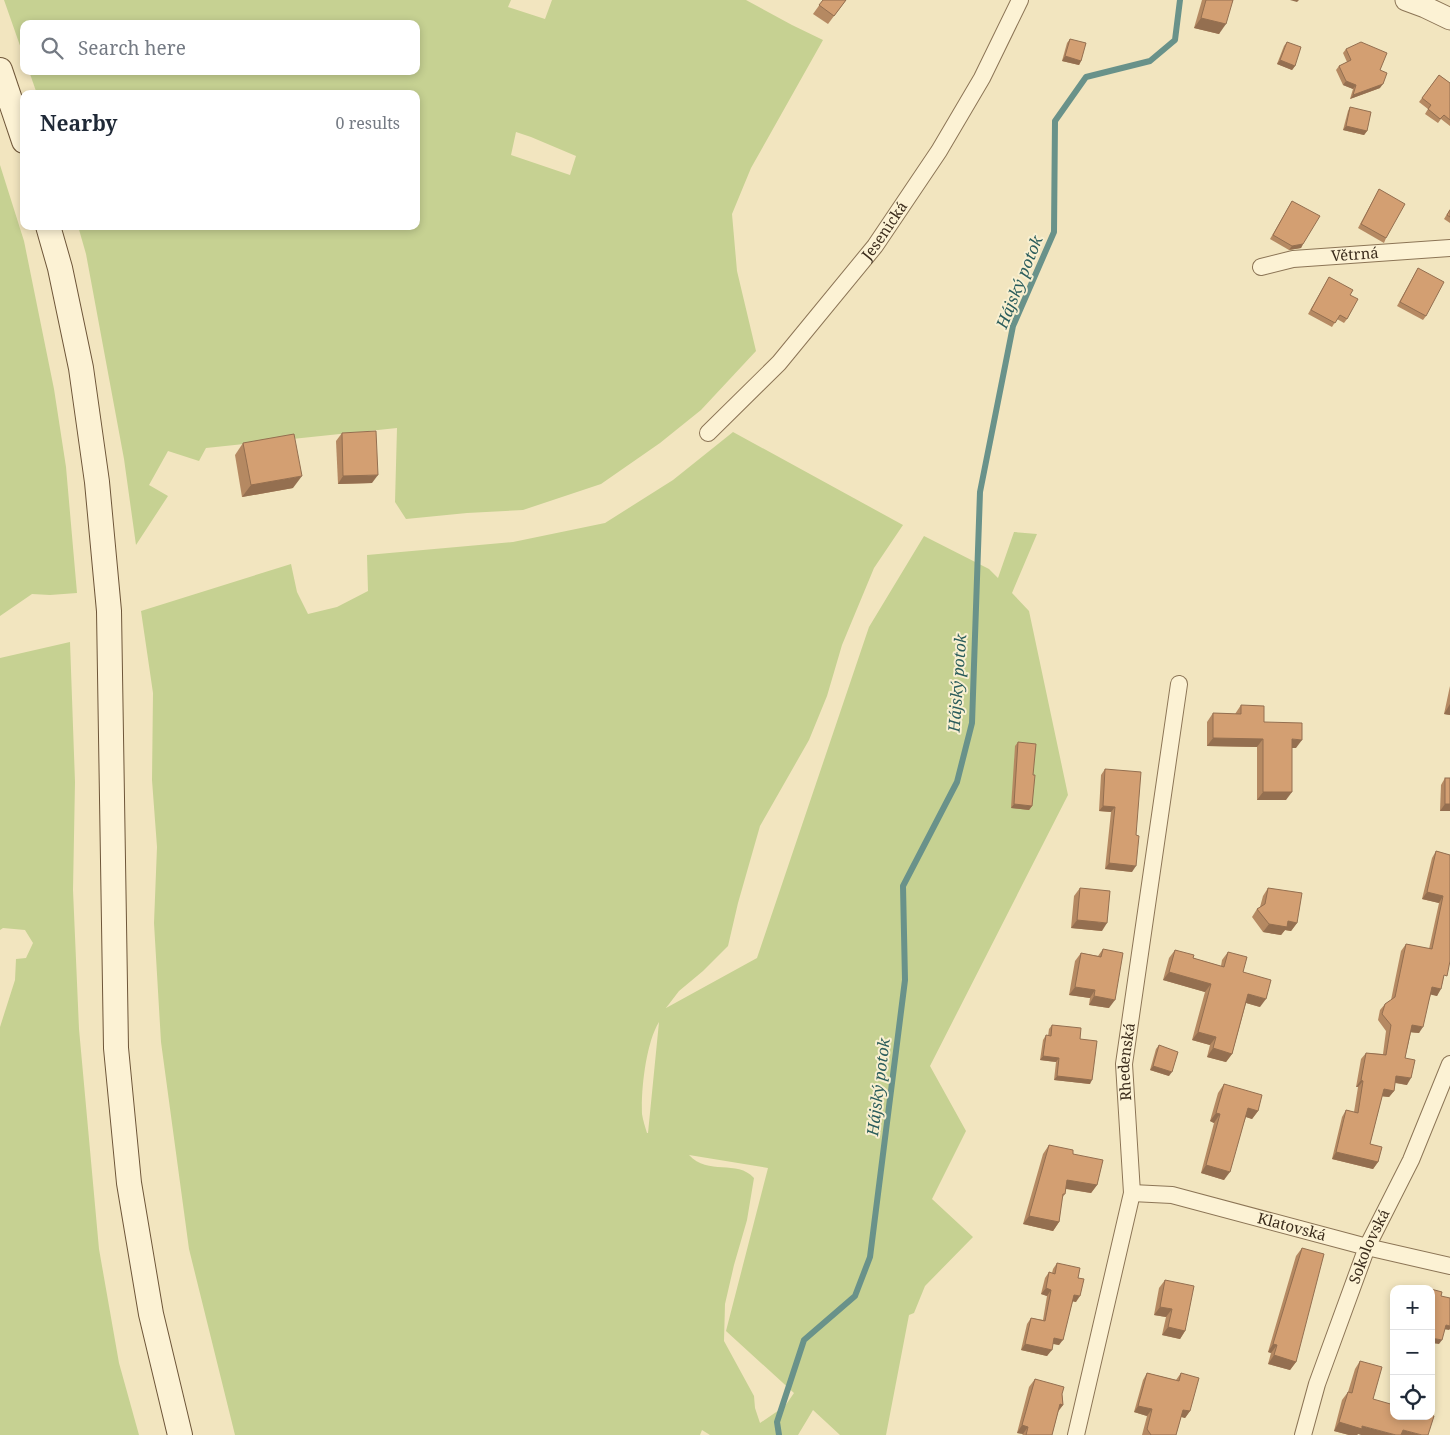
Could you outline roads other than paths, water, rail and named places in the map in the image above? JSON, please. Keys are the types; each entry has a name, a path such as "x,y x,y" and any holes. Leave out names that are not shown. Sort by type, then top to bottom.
{"main road":[{"path":"0,70 20,129"},
{"path":"49,230 60,268 82,368 98,482 109,611 116,1048 129,1183 151,1314 180,1435"}],"street":[{"name":"Jesenická","path":"708,433 779,363 875,246 944,143 982,78 1020,0"},
{"path":"1406,0 1426,7 1450,19"},
{"name":"Větrná","path":"1261,267 1293,259 1450,248"},
{"name":"Rhedenská","path":"1076,1435 1132,1193 1124,1064 1179,684"},
{"name":"Sokolovská","path":"1303,1435 1317,1384 1368,1247 1411,1160 1450,1064"},
{"name":"Klatovská","path":"1132,1193 1172,1195 1368,1247 1450,1266"}],"waterway":[{"name":"Hájský potok","path":"779,1435 777,1422 804,1340 855,1296 870,1257 905,980 903,886 957,782 972,723 980,492 1013,326 1054,232 1055,121 1086,77 1150,61 1175,40 1180,0"}]}
